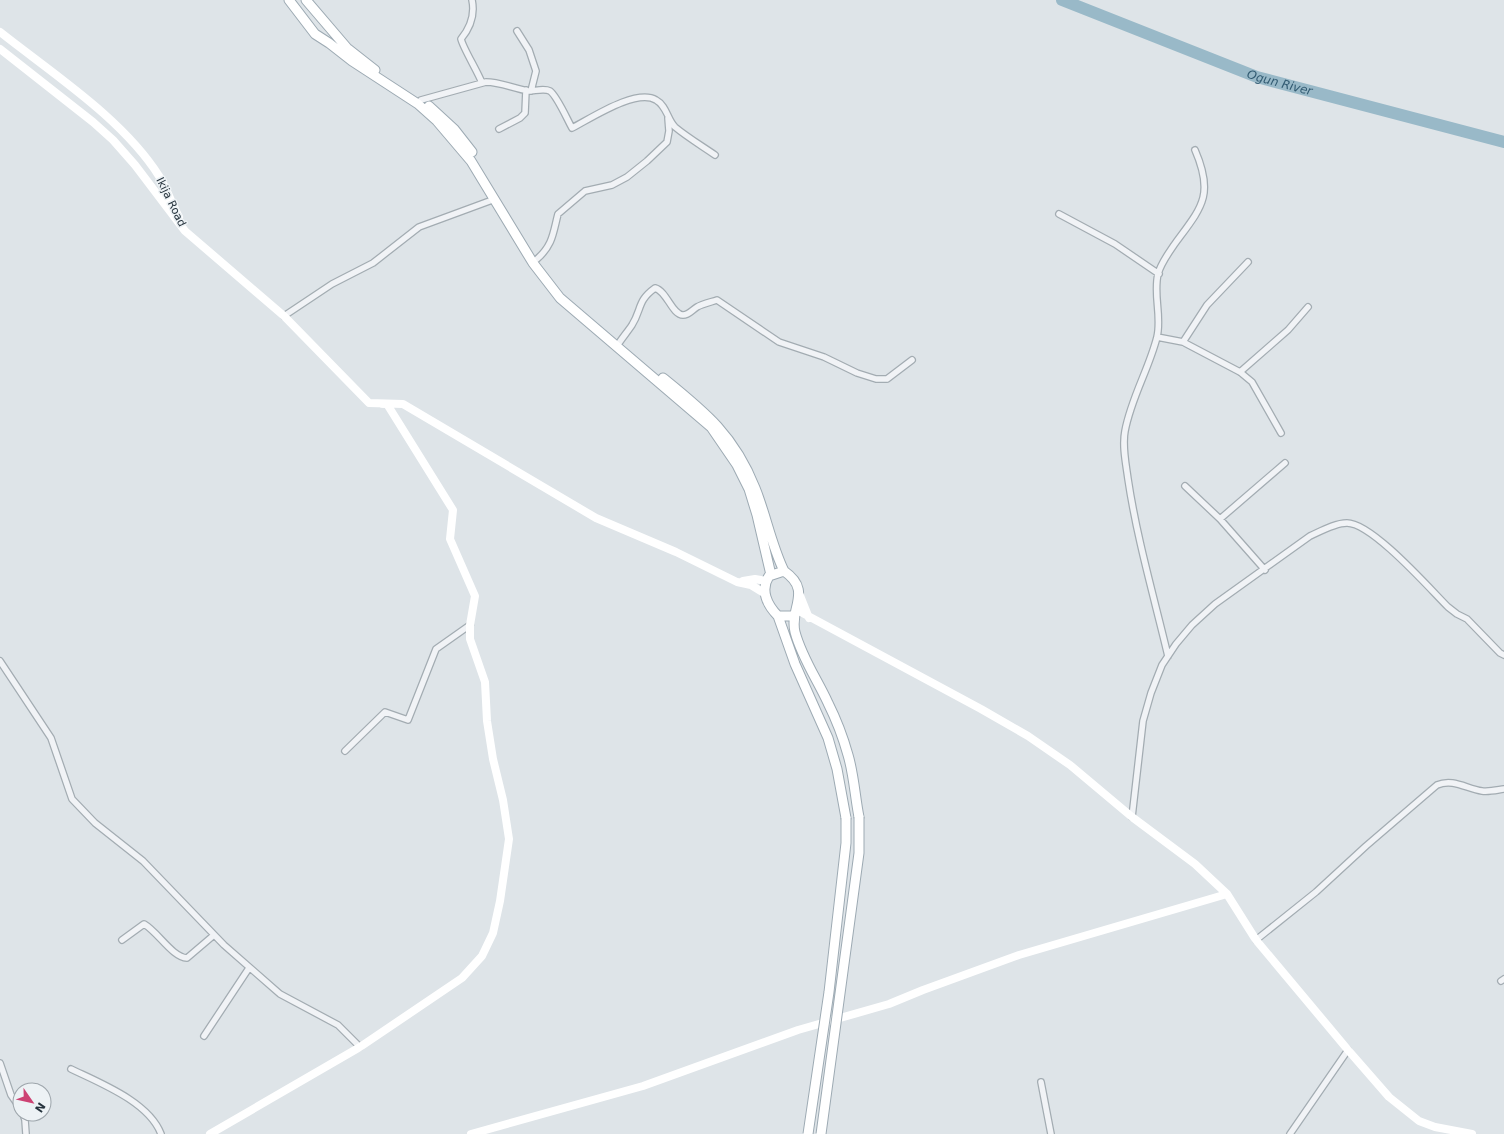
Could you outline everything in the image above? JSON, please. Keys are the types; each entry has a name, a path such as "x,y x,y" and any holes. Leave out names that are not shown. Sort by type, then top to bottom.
{"main road":[{"path":"289,0 315,34 329,43 352,62 418,104 437,121 471,161 532,263 560,298 701,418 725,446 737,465 749,489 757,515 768,578 764,593 769,605 778,616 795,664 828,738 837,769 846,818 846,844 829,992 808,1134"},
{"path":"306,0 347,48 371,67 421,100 445,120 470,149 537,259 563,295 619,343 706,413 731,440 755,487 775,552 784,571 793,579 799,592 794,622 795,631 802,652 828,703 848,755 859,817 858,853 821,1134"},
{"path":"768,578 784,571"},
{"path":"778,616 792,616 796,612"}],"street":[{"path":"472,0 473,9 469,27 461,39 462,45 467,50 482,83"},
{"path":"499,130 520,118 525,113 528,90 536,71 529,50 517,31"},
{"name":"Ikija Road","path":"0,32 103,114 142,153 160,177 185,230"},
{"name":"Ikija Road","path":"0,50 114,140 185,230"},
{"path":"421,100 482,83 494,82 528,90 547,90 551,92 572,128 615,105 646,98 655,99 664,106 674,126 716,155"},
{"path":"537,259 544,253 552,239 556,228 558,214 578,195 596,187 612,185 627,177 668,142 668,116"},
{"path":"1168,656 1142,550 1125,453 1124,433 1129,413 1157,337 1160,318 1157,294 1158,274 1163,263 1187,228 1205,196 1205,176 1195,150"},
{"path":"284,316 332,284 373,263 419,226 495,199"},
{"path":"1059,214 1115,244 1158,274"},
{"path":"185,230 284,316 369,403 387,404 453,510 450,539 476,596 470,625 470,639 485,682 487,721 493,759 503,800 509,840 497,918 485,950 473,967 462,978 360,1047 210,1134"},
{"path":"1183,342 1207,305 1248,262"},
{"path":"619,343 633,324 640,304 646,294 655,288 662,292 678,314 683,315 690,313 698,306 717,300 779,342 824,357 857,373 876,379 887,379 912,360"},
{"path":"1240,372 1288,330 1308,307"},
{"path":"1157,337 1183,342 1240,372 1252,382 1281,432"},
{"path":"369,403 404,404 596,518 676,552 736,582 752,585 764,593"},
{"path":"1220,519 1285,463"},
{"path":"1185,486 1220,519 1265,570"},
{"path":"1132,817 1143,721 1153,687 1162,664 1192,625 1209,609 1310,536 1324,529 1347,523 1359,526 1370,532 1396,555 1448,607 1467,619 1500,653 1504,654"},
{"path":"736,582 768,578"},
{"path":"799,592 809,618"},
{"path":"796,612 981,709 1028,736 1070,765 1132,817 1195,864 1227,894 1256,940 1348,1050 1389,1096 1419,1120 1435,1127 1472,1134"},
{"path":"345,751 385,712 408,720 436,649 470,625"},
{"path":"0,661 52,738 72,799 78,807 95,824 143,861 214,935 249,968 280,994 338,1025 360,1047"},
{"path":"1256,940 1316,892 1437,785 1451,782 1484,792 1504,789"},
{"path":"471,1134 643,1086 798,1030 888,1004 1019,955 1227,894"},
{"path":"122,940 144,924 179,956 187,958 214,935"},
{"path":"204,1036 249,968"},
{"path":"1290,1134 1348,1050"},
{"path":"0,1063 12,1096"},
{"path":"71,1069 110,1087 150,1114 161,1134"},
{"path":"1041,1082 1050,1134"},
{"path":"488,1134 554,1111"},
{"path":"25,1122 26,1134"}],"waterway":[{"name":"Ogun River","path":"1062,0 1257,77 1504,142"}]}
